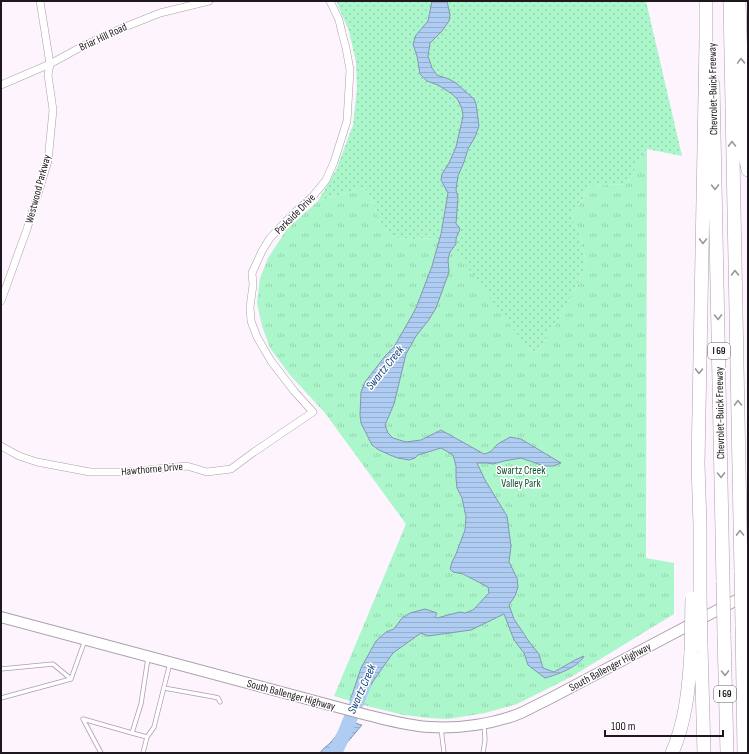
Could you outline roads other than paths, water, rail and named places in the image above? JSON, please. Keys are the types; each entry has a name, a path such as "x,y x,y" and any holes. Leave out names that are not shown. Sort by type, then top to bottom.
{"highway":[{"path":"704,753 696,649 694,516 698,464 706,1"},
{"name":"Chevrolet-Buick Freeway","path":"712,1 727,753"},
{"name":"Chevrolet-Buick Freeway","path":"730,1 744,753"},
{"path":"739,1 744,149 748,170"},
{"path":"672,753 687,703 696,649"}],"street":[{"name":"Westwood Parkway","path":"1,301 27,229 48,161 53,110 48,75 50,64 40,1"},
{"name":"Briar Hill Road","path":"1,85 50,64 81,47 160,13 209,1"},
{"name":"Parkside Drive","path":"312,412 287,383 271,361 257,337 251,321 250,307 253,285 252,273 262,251 270,238 313,196 326,180 334,162 347,121 350,70 339,20 330,1"},
{"name":"Hawthorne Drive","path":"1,446 19,456 37,462 90,472 126,472 187,466 207,472 230,469 312,412"},
{"name":"South Ballenger Highway","path":"1,617 367,715 406,724 431,727 461,727 495,721 520,713 748,594"}],"lane":[{"path":"71,679 85,639"},
{"path":"132,733 140,704 149,656"},
{"path":"143,753 147,737 154,727 170,662"},
{"path":"1,669 53,664 71,679"},
{"path":"1,698 71,679"},
{"path":"164,688 214,697 218,698 220,702"},
{"path":"101,753 83,719 147,737"},
{"path":"483,753 485,740 484,723"},
{"path":"441,727 444,753"}],"water":[{"path":"432,1 447,1 450,15 449,21 442,31 430,43 428,56 432,68 437,75 456,83 474,99 479,126 468,149 458,176 456,190 458,197 456,224 460,230 456,239 456,244 450,252 448,260 449,272 436,308 416,336 406,354 394,404 385,425 388,433 393,438 406,442 421,440 441,430 484,454 490,452 498,444 510,437 521,439 561,463 553,466 544,466 521,458 493,464 477,463 485,480 507,516 511,546 509,562 517,578 518,587 515,596 509,605 514,619 539,654 543,668 554,672 584,656 572,667 561,673 545,678 528,665 524,653 514,640 504,614 471,630 428,636 421,633 393,653 367,692 363,705 350,701 361,668 376,641 386,632 394,629 402,618 410,613 425,609 437,613 435,617 437,618 473,610 489,593 488,587 463,574 453,572 450,569 465,530 466,517 462,498 457,488 456,466 453,455 441,448 418,455 409,460 390,455 372,445 361,423 360,415 361,392 365,382 394,347 416,308 432,266 441,234 448,193 441,180 442,174 456,147 463,116 458,100 452,94 438,85 427,81 420,74 413,44 416,35 428,21"},
{"path":"344,720 362,725 340,753 320,753 337,735"}],"waterway":[{"name":"Swartz Creek","path":"335,753 364,685"}],"park label":[{"name":"Swartz Creek Valley Park","path":"521,476"}]}
